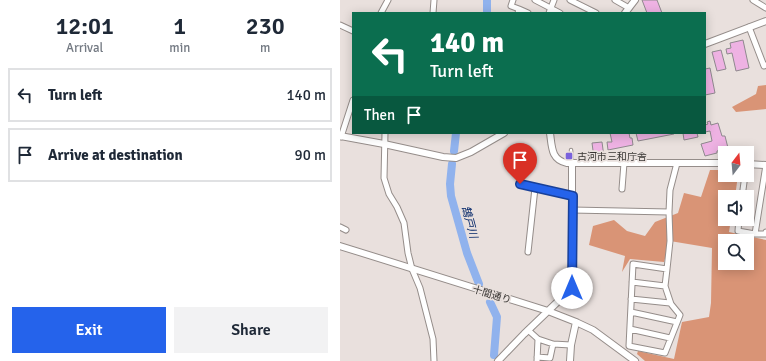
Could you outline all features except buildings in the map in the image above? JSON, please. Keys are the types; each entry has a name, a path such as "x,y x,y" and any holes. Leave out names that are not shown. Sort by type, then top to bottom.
{"street":[{"path":"382,12 388,0"},
{"path":"433,12 434,0"},
{"path":"513,0 511,6 518,11"},
{"path":"534,0 550,10 554,0"},
{"path":"570,0 589,11"},
{"path":"615,0 629,8"},
{"path":"626,12 635,0"},
{"path":"755,0 766,8"},
{"path":"706,44 766,21"},
{"path":"340,25 352,31"},
{"path":"749,27 764,66 766,65"},
{"path":"352,103 340,136 443,157 456,158 471,152 502,134"},
{"path":"385,134 384,178 388,194 404,223 406,246 412,270 420,288 433,339 434,361"},
{"path":"550,134 552,152 555,158 561,162 572,164 718,163"},
{"path":"622,189 624,163"},
{"path":"667,269 633,264 629,346 665,354 680,315 670,303 665,286 667,269 670,241 670,190 677,163"},
{"path":"498,361 572,288 572,164"},
{"path":"754,164 766,165 755,234"},
{"path":"520,184 573,196"},
{"path":"528,252 535,188"},
{"path":"572,210 669,212"},
{"path":"738,226 738,231 755,234 766,234 766,232"},
{"path":"340,228 346,230"},
{"name":"十間通り","path":"340,246 412,270 548,311 593,330 635,361"},
{"path":"632,282 665,286"},
{"path":"631,299 670,303"},
{"path":"631,312 677,322"},
{"path":"570,361 571,344 576,322"},
{"path":"528,330 538,339 553,344 571,344"},
{"path":"630,330 670,338"},
{"path":"538,339 537,359 550,358 553,344"}],"lane":[{"path":"572,150 572,164"}],"shaded area":[{"path":"766,85 766,109 736,112 732,107 756,94 758,86"},
{"path":"710,170 718,170 718,182 737,182 736,190 718,190 718,226 730,226 729,232 738,234 718,234 718,270 754,270 754,237 766,240 766,361 645,361 637,354 638,351 674,359 682,322 709,317 711,303 712,248 670,241 664,262 630,259 622,272 625,256 589,245 593,226 614,220 627,231 645,236 655,222 678,213 684,193 701,197"}],"waterway":[{"name":"鵠戸川","path":"487,0 487,12"},
{"name":"鵠戸川","path":"454,151 456,134"},
{"name":"鵠戸川","path":"452,164 450,184 451,196 467,253 479,284"},
{"name":"鵠戸川","path":"490,302 497,317 494,355"}],"place":[{"name":"古河市三和庁舎","path":"569,156"}],"route":[{"path":"520,184 573,196 572,288"}]}
